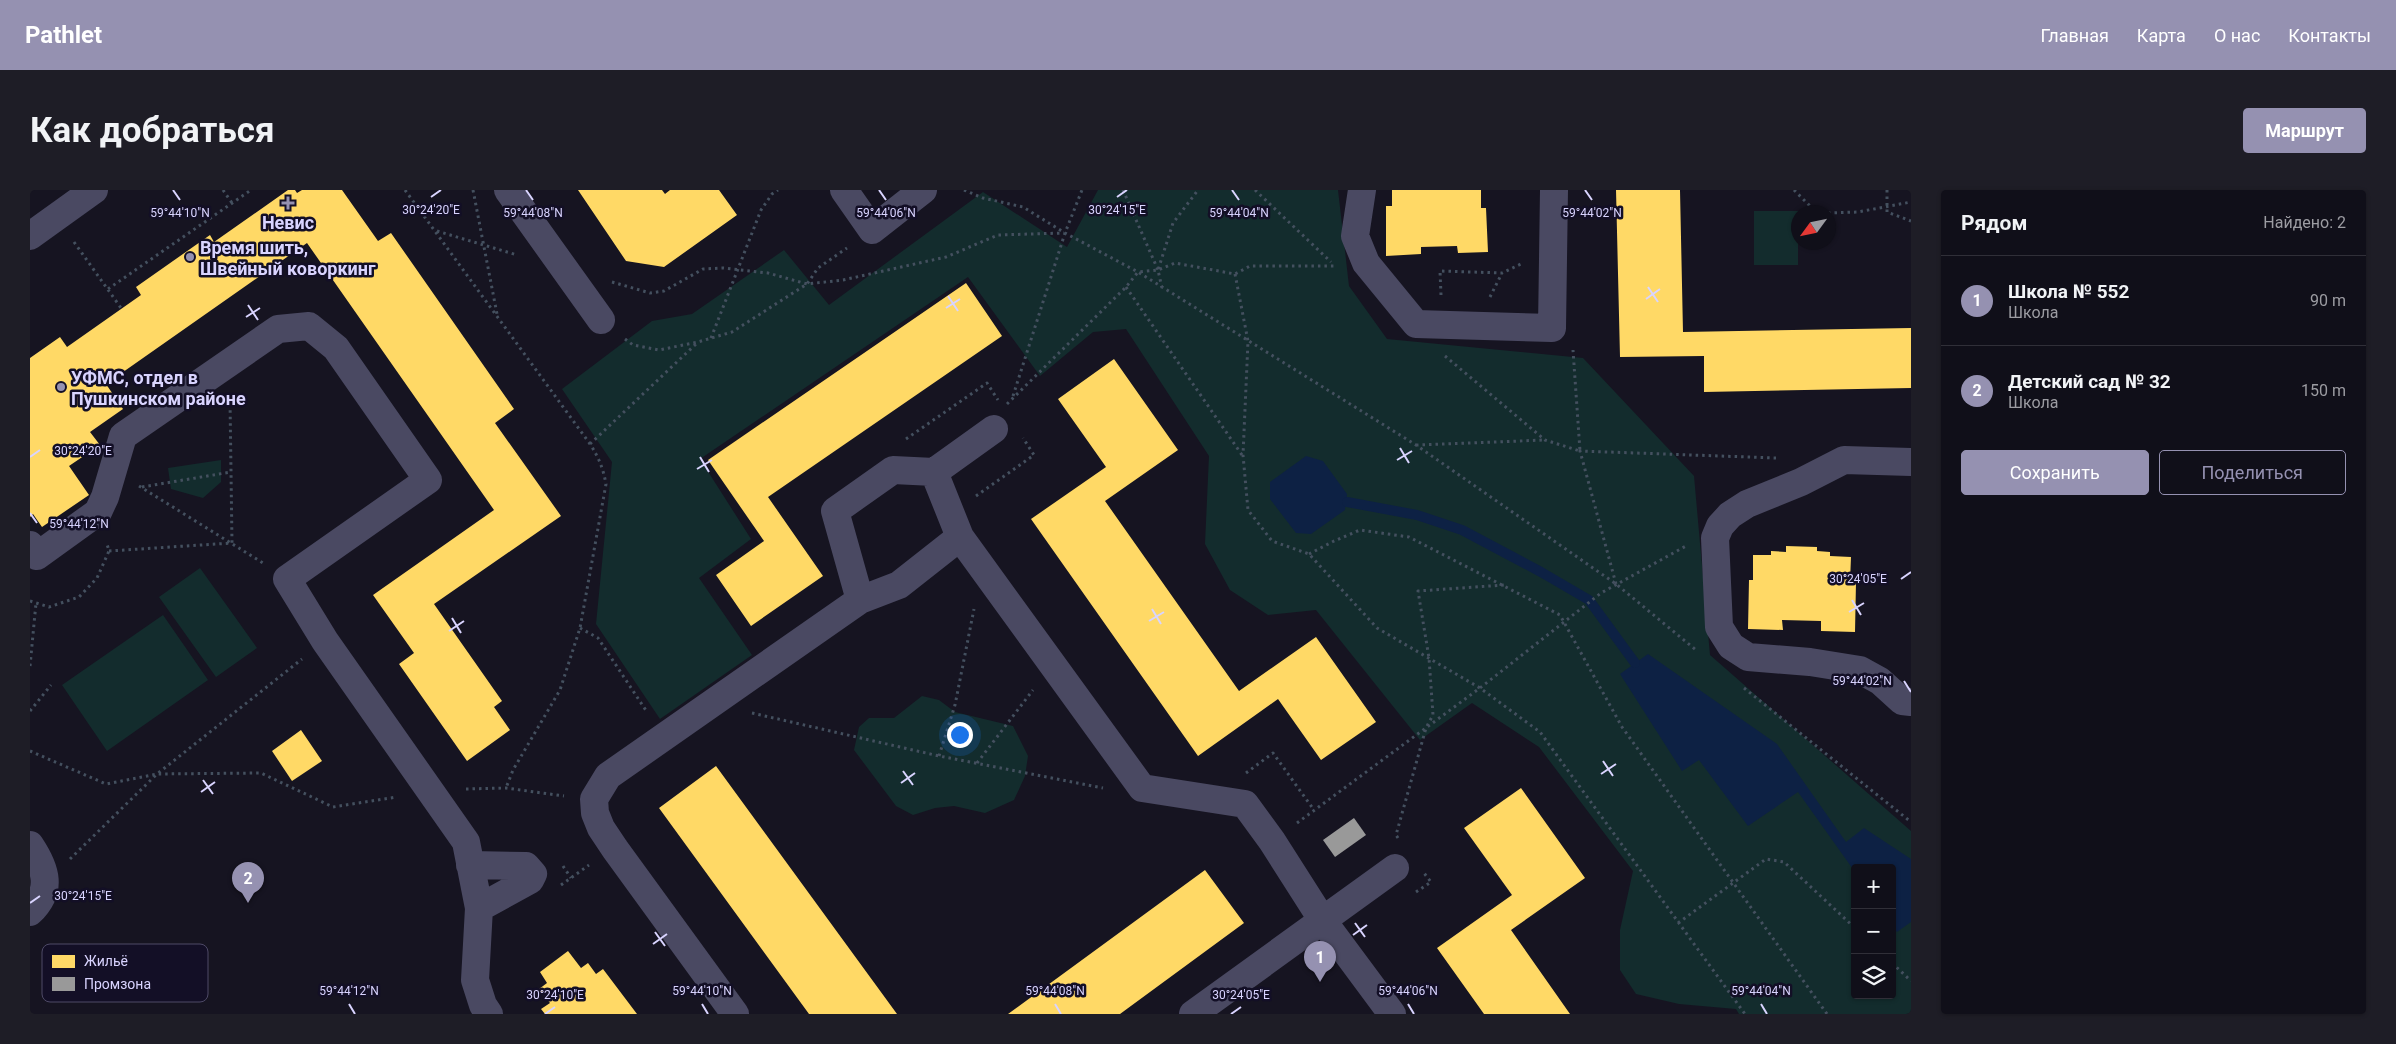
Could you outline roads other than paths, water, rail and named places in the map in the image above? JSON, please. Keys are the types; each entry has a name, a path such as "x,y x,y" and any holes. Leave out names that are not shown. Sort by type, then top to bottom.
{"street":[{"path":"34,228 94,190"},
{"path":"508,190 600,320"},
{"path":"844,190 872,230 924,190"},
{"path":"1362,190 1355,236 1366,263 1416,324 1552,328 1554,190"},
{"path":"32,554 98,512 123,436 229,362 278,329 309,326 336,348 428,480 287,579 325,641 466,842 479,908 475,980 483,1005 489,1014"},
{"path":"860,600 835,511 894,470 934,472 999,418"},
{"path":"1911,462 1844,460 1801,482 1747,504 1730,515 1720,526 1715,538 1719,627 1730,646 1748,657 1810,662 1860,670 1880,681 1902,701 1911,702"},
{"path":"934,472 960,537 1142,788 1245,804 1272,841 1323,920 1392,1014"},
{"path":"734,1014 610,842 595,813 594,799 608,776 860,600 899,585 960,537"},
{"path":"30,845 38,858 46,882 40,902 30,912"},
{"path":"1193,1014 1405,859"},
{"path":"470,866 526,866 533,874 530,880 479,908"}],"water":[{"path":"1306,456 1323,461 1347,494 1345,510 1311,534 1296,533 1270,499 1270,482"},
{"path":"1648,654 1777,744 1846,842 1864,828 1911,859 1911,922 1897,932 1896,931 1896,864 1851,864 1851,866 1798,792 1748,826 1699,760 1682,771 1620,674"}],"waterway":[{"path":"1347,502 1417,515 1462,530 1541,572 1589,600 1635,663"}],"place":[{"name":"Невис","path":"288,203"},
{"name":"Время шить, Швейный коворкинг","path":"190,257"},
{"name":"УФМС, отдел в Пушкинском районе","path":"61,387"},
{"name":"Детский сад № 32","path":"248,903"},
{"name":"Школа № 552","path":"1320,982"}]}
